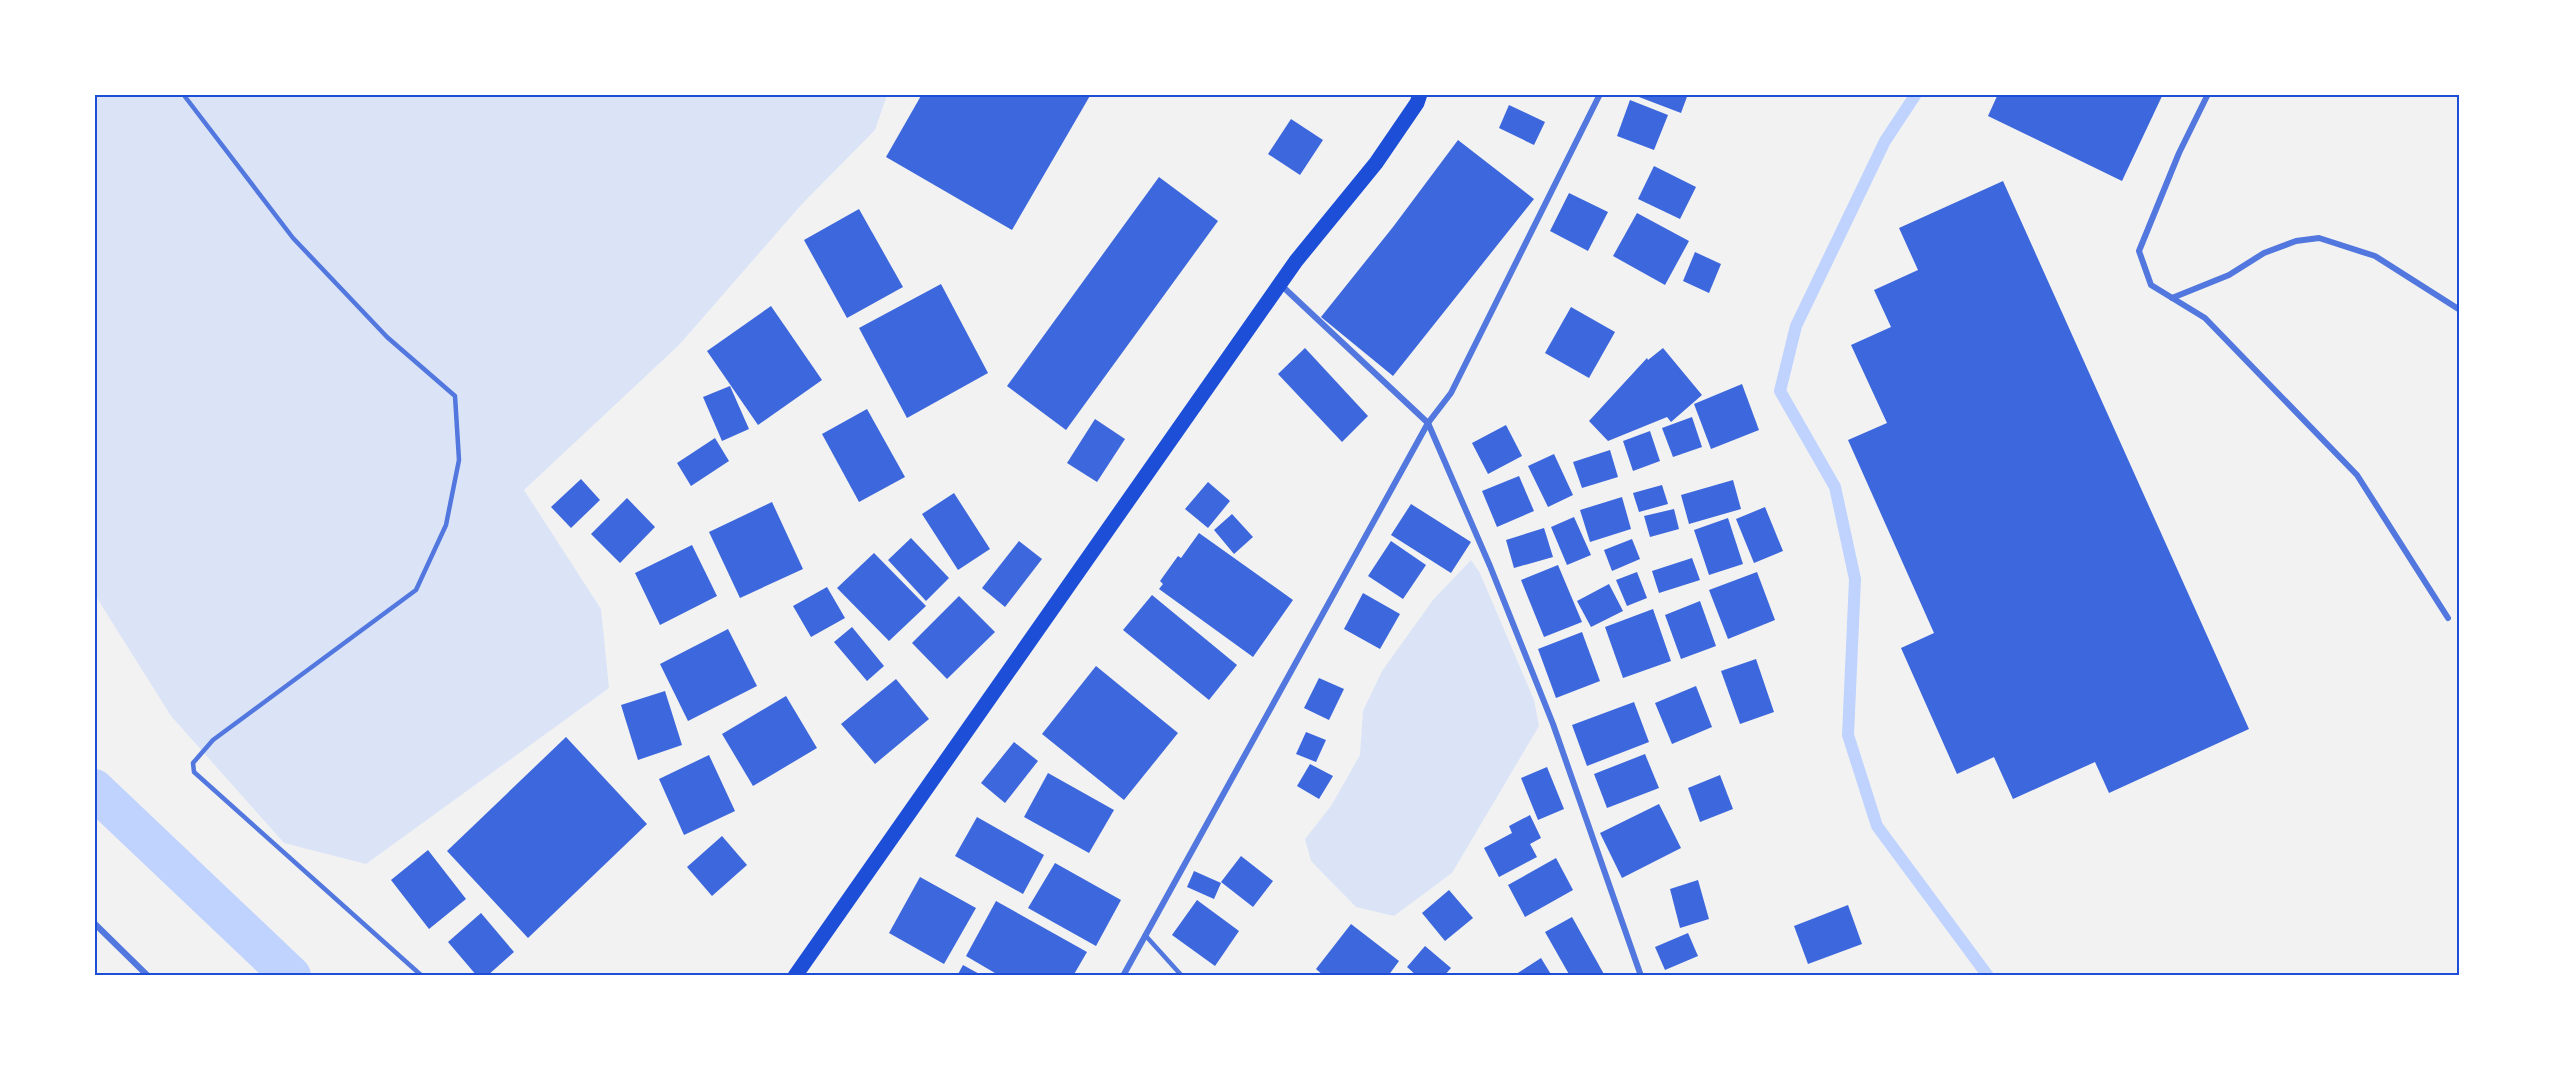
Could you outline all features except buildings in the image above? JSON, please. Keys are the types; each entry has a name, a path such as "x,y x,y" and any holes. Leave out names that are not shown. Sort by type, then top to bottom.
{"main road":[{"path":"795,975 1296,261 1376,163 1417,103 1420,94"}],"street":[{"path":"1123,975 1428,423 1452,393 1600,94"},
{"path":"2208,94 2180,153 2139,251 2151,285 2205,318 2357,476 2448,618"},
{"path":"2172,298 2229,275 2264,253 2296,241 2319,238 2375,256 2460,310"},
{"path":"1281,285 1428,423 1491,566 1553,724 1641,975"},
{"path":"94,923 148,975"}],"lane":[{"path":"183,94 293,237 387,337 455,396 459,460 446,525 416,590 213,740 193,763 194,772 422,975"},
{"path":"1145,935 1182,975"}],"shaded area":[{"path":"95,95 887,95 875,130 802,204 679,345 524,490 601,609 609,688 366,864 284,843 171,716 95,595"},
{"path":"1471,560 1480,573 1534,700 1539,726 1452,873 1394,916 1356,907 1311,861 1305,839 1331,806 1360,755 1363,711 1382,671 1433,600"}],"waterway":[{"path":"1916,94 1885,141 1796,326 1780,391 1835,487 1855,579 1848,735 1877,826 1988,976"},
{"path":"94,789 291,976"}]}
